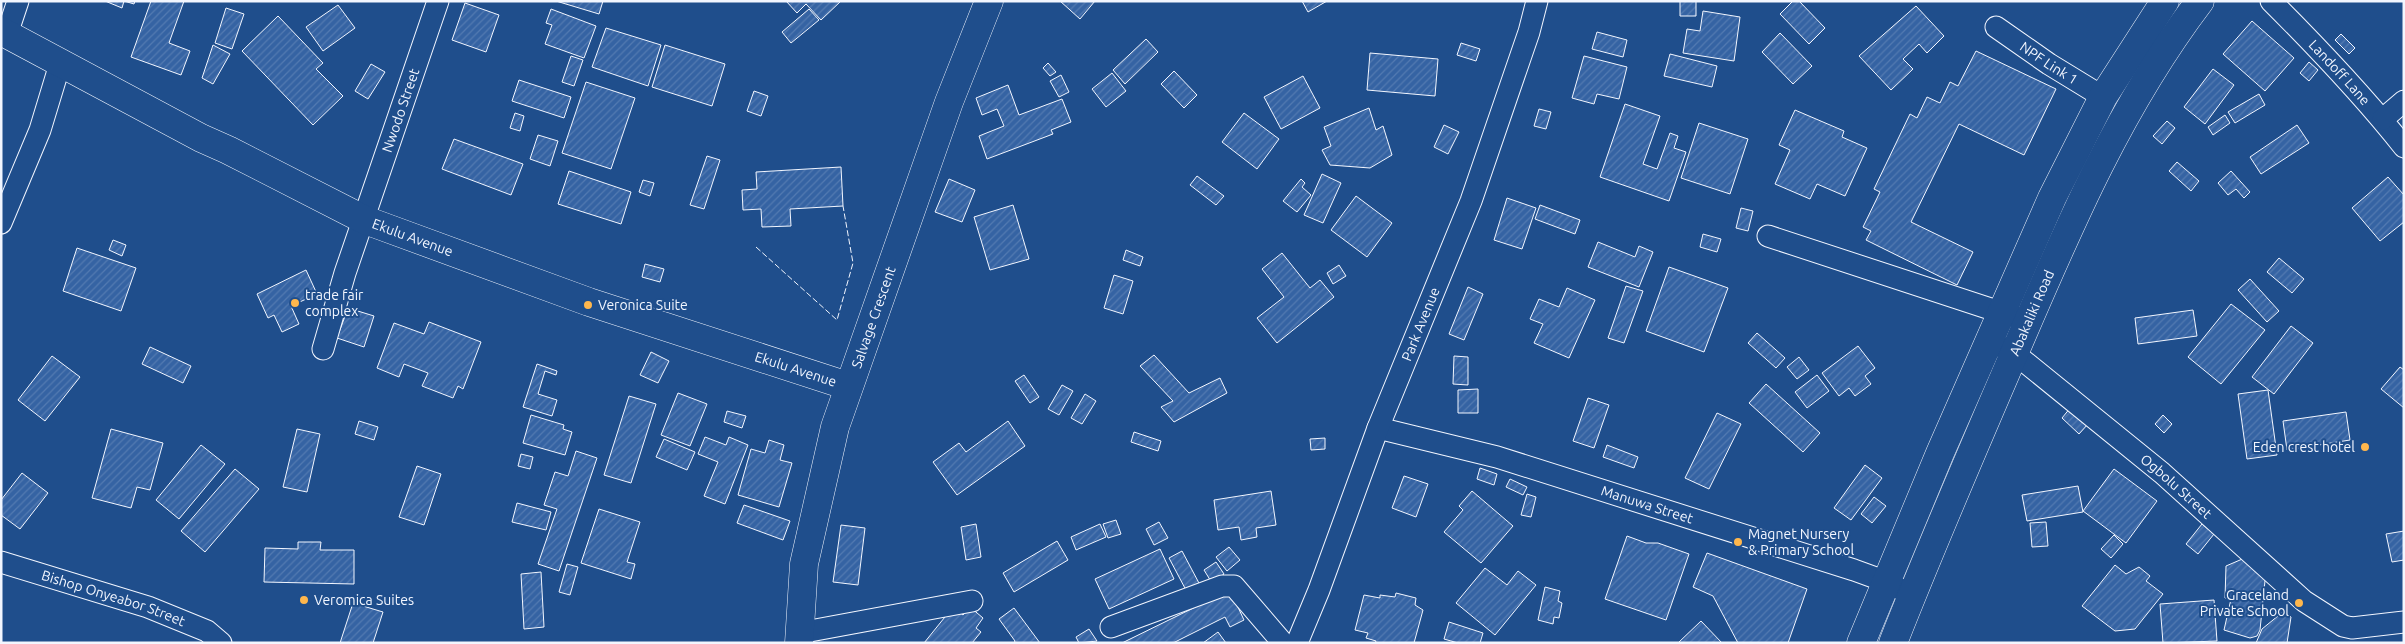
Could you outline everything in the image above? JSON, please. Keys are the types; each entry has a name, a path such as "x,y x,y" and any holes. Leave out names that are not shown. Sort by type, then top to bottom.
{"main road":[{"name":"Salvage Crescent","path":"799,638 804,564 835,426 949,102 989,1"},
{"name":"Abakaliki Road","path":"1893,643 2028,322 2103,97 2165,1"},
{"name":"Abakaliki Road","path":"1861,643 1942,447 2002,312 2075,181 2200,1"},
{"name":"Ekulu Avenue","path":"4,32 60,64 201,138 237,154 365,220 580,298 848,386"}],"street":[{"path":"4,32 18,1"},
{"name":"Nwodo Street","path":"323,349 346,272 438,1"},
{"name":"Park Avenue","path":"1297,643 1332,555 1378,428 1471,201 1526,42 1537,1"},
{"name":"Landoff Lane","path":"2271,1 2334,64 2383,119 2404,147"},
{"name":"NPF Link 1","path":"1996,28 2049,64 2103,97"},
{"path":"1,223 40,130 60,64"},
{"path":"2383,119 2404,101"},
{"path":"1768,236 2028,322"},
{"name":"Ogbolu Street","path":"1990,342 2014,353 2162,472 2304,601 2336,623 2352,628 2404,622"},
{"name":"Manuwa Street","path":"1378,428 1497,456 1709,522 1886,582 1912,596"},
{"name":"Bishop Onyeabor Street","path":"1,562 148,607 207,632 221,643"},
{"path":"1111,627 1222,586 1234,586 1283,643"},
{"path":"799,638 972,601"}],"building":[{"path":"105,1 124,1 122,8"},
{"path":"124,1 135,1 134,4"},
{"path":"151,1 184,1 169,43 190,51 181,75 131,57"},
{"path":"556,1 603,1 599,14"},
{"path":"786,1 841,1 821,20 806,4 797,13"},
{"path":"1060,1 1095,1 1080,19"},
{"path":"1302,1 1327,1 1308,12"},
{"path":"1680,1 1696,1 1696,16 1680,16"},
{"path":"1793,1 1799,1 1825,28 1809,44 1780,14"},
{"path":"465,3 499,15 486,52 452,40"},
{"path":"338,5 355,28 323,51 306,27"},
{"path":"1916,6 1944,36 1927,53 1919,44 1903,59 1913,69 1891,90 1859,56"},
{"path":"226,8 244,14 232,49 215,43"},
{"path":"551,9 596,26 584,58 545,44 552,25 546,23"},
{"path":"809,9 819,20 791,43 782,32"},
{"path":"1703,11 1740,17 1734,61 1683,53 1687,29 1700,31"},
{"path":"278,16 323,63 316,69 343,96 313,125 242,51"},
{"path":"2252,21 2294,58 2265,91 2223,54"},
{"path":"606,28 661,45 648,86 592,67"},
{"path":"1597,32 1627,40 1623,57 1592,49"},
{"path":"1780,33 1812,66 1793,84 1762,52"},
{"path":"2341,34 2355,48 2349,54 2335,40"},
{"path":"1146,39 1158,52 1125,84 1113,70"},
{"path":"1461,43 1480,49 1476,61 1457,55"},
{"path":"213,45 230,54 213,84 202,78"},
{"path":"665,45 725,64 712,106 652,87"},
{"path":"1976,51 2056,89 2024,155 1959,124 1911,222 1973,252 1957,285 1866,240 1871,231 1863,227 1880,192 1874,189 1910,114 1917,118 1927,97 1940,103 1950,82 1958,86"},
{"path":"1370,53 1438,59 1435,96 1367,90"},
{"path":"1670,54 1717,66 1712,87 1664,76"},
{"path":"571,56 583,60 574,86 562,82"},
{"path":"1584,56 1627,67 1619,99 1597,94 1594,104 1572,98"},
{"path":"2309,62 2318,70 2309,81 2300,73"},
{"path":"1048,63 1056,72 1050,76 1043,68"},
{"path":"371,64 385,72 368,99 355,91"},
{"path":"2213,69 2234,85 2205,124 2184,107"},
{"path":"1174,71 1197,95 1184,108 1161,84"},
{"path":"1112,73 1126,91 1106,107 1092,89"},
{"path":"1061,75 1069,92 1059,97 1050,81"},
{"path":"1303,76 1320,108 1281,129 1264,97"},
{"path":"519,80 571,97 564,118 512,101"},
{"path":"586,82 635,98 611,169 562,153"},
{"path":"1008,85 1019,115 1062,99 1071,122 1051,130 1053,134 987,159 979,136 1004,126 997,109 982,115 976,98"},
{"path":"754,91 768,96 761,116 747,111"},
{"path":"2259,94 2265,105 2235,123 2228,112"},
{"path":"1625,104 1660,116 1643,164 1657,169 1670,133 1678,136 1674,148 1686,152 1669,201 1600,177"},
{"path":"1369,108 1376,130 1383,126 1392,155 1370,168 1330,165 1322,150 1331,146 1324,127"},
{"path":"1539,109 1551,112 1546,129 1534,126"},
{"path":"1795,110 1844,131 1842,137 1867,148 1845,196 1817,184 1810,199 1775,184 1790,150 1779,145"},
{"path":"515,113 524,116 520,131 510,128"},
{"path":"1244,113 1279,139 1257,169 1222,142"},
{"path":"2225,115 2230,123 2213,135 2208,127"},
{"path":"2167,121 2175,128 2162,144 2153,136"},
{"path":"1699,123 1748,139 1730,194 1681,178"},
{"path":"1444,125 1459,132 1448,154 1434,147"},
{"path":"2297,125 2309,143 2261,174 2250,157"},
{"path":"538,135 558,141 550,166 530,159"},
{"path":"454,139 523,164 511,195 442,169"},
{"path":"707,156 720,160 704,209 690,205"},
{"path":"2177,162 2199,181 2191,191 2169,171"},
{"path":"841,167 843,206 790,209 791,226 762,227 761,209 743,210 742,190 757,189 756,172"},
{"path":"569,171 631,192 621,224 558,204"},
{"path":"2231,171 2250,192 2244,198 2236,189 2228,195 2218,183"},
{"path":"1322,174 1341,183 1323,223 1304,215"},
{"path":"1197,176 1224,196 1216,205 1190,185"},
{"path":"2388,177 2404,195 2404,222 2380,241 2352,208"},
{"path":"949,179 975,190 962,222 935,212"},
{"path":"1301,179 1305,183 1302,187 1311,195 1297,212 1283,201"},
{"path":"643,180 654,183 650,196 639,192"},
{"path":"1356,196 1392,223 1367,257 1331,230"},
{"path":"1507,198 1536,208 1522,249 1494,240"},
{"path":"1013,205 1029,259 990,270 974,217"},
{"path":"1540,205 1580,220 1575,234 1535,219"},
{"path":"1741,208 1753,211 1748,231 1736,228"},
{"path":"1703,234 1721,239 1717,252 1700,247"},
{"path":"113,240 126,245 122,256 109,250"},
{"path":"1598,242 1635,257 1639,246 1653,252 1639,287 1588,267"},
{"path":"77,248 136,268 121,311 63,291"},
{"path":"1126,250 1143,257 1140,266 1123,260"},
{"path":"1282,253 1310,288 1320,280 1334,297 1277,343 1257,318 1284,297 1262,269"},
{"path":"2279,258 2304,279 2292,293 2267,272"},
{"path":"645,264 664,269 660,282 642,277"},
{"path":"1339,265 1346,276 1333,284 1327,273"},
{"path":"1669,267 1728,288 1704,352 1646,331"},
{"path":"306,270 317,294 291,306 299,324 282,332 274,315 268,318 257,294"},
{"path":"1114,275 1133,281 1123,314 1104,308"},
{"path":"2250,279 2279,311 2267,322 2238,290"},
{"path":"1626,286 1643,291 1624,343 1608,338"},
{"path":"1468,287 1483,294 1464,340 1449,334"},
{"path":"1567,288 1595,300 1569,358 1534,343 1543,324 1530,319 1539,299 1559,307"},
{"path":"2231,304 2265,330 2221,384 2188,357"},
{"path":"348,308 374,316 364,347 337,338"},
{"path":"2193,310 2197,336 2138,344 2135,318"},
{"path":"429,322 481,342 463,389 458,386 453,398 422,386 428,373 404,364 399,377 377,368 394,323 424,334"},
{"path":"2291,326 2313,343 2274,394 2252,377"},
{"path":"1757,333 1785,358 1776,368 1748,343"},
{"path":"1858,346 1875,368 1865,376 1871,384 1855,396 1849,388 1839,396 1822,373"},
{"path":"150,347 191,366 183,383 142,364"},
{"path":"651,352 669,361 658,383 640,375"},
{"path":"1154,355 1189,393 1220,378 1227,393 1174,422 1161,407 1173,401 1140,366"},
{"path":"52,356 80,377 45,421 18,400"},
{"path":"1454,356 1468,357 1468,385 1453,384"},
{"path":"1799,357 1809,370 1797,379 1787,367"},
{"path":"537,364 557,371 556,375 545,371 538,394 557,400 552,416 523,407"},
{"path":"2400,367 2404,370 2404,408 2381,389"},
{"path":"1024,375 1039,397 1030,403 1015,381"},
{"path":"1817,375 1829,391 1807,408 1795,392"},
{"path":"1766,384 1820,433 1803,452 1749,403"},
{"path":"1062,385 1073,391 1059,415 1048,409"},
{"path":"1478,389 1478,413 1458,413 1458,390"},
{"path":"2268,390 2277,455 2247,459 2238,394"},
{"path":"678,393 707,404 690,446 661,435"},
{"path":"1085,394 1096,401 1082,424 1071,418"},
{"path":"629,396 656,404 631,483 604,475"},
{"path":"1588,398 1609,405 1594,448 1573,441"},
{"path":"2071,407 2088,424 2079,434 2062,418"},
{"path":"727,411 746,416 742,428 724,422"},
{"path":"2346,412 2350,440 2287,450 2283,421"},
{"path":"1717,413 1741,424 1709,489 1685,478"},
{"path":"531,415 564,425 563,429 572,432 565,455 523,443"},
{"path":"2163,415 2172,424 2164,433 2155,424"},
{"path":"359,421 378,427 374,440 355,434"},
{"path":"1008,421 1025,446 957,495 933,462 959,443 966,452"},
{"path":"111,429 163,443 150,490 137,487 131,508 92,498"},
{"path":"297,429 320,434 307,492 283,487"},
{"path":"1134,432 1161,441 1158,451 1131,442"},
{"path":"705,437 726,445 729,437 748,445 725,504 704,496 718,462 698,454"},
{"path":"1325,438 1325,449 1311,450 1310,439"},
{"path":"664,439 695,452 687,470 656,457"},
{"path":"769,440 784,445 780,460 792,463 779,507 738,495 751,449 765,453"},
{"path":"201,445 225,464 179,519 156,500"},
{"path":"1607,445 1638,457 1634,468 1603,457"},
{"path":"576,451 597,458 559,571 538,564 557,509 544,505 555,472 568,476"},
{"path":"521,454 533,457 530,469 518,466"},
{"path":"1865,465 1882,478 1851,520 1834,508"},
{"path":"417,466 441,474 424,525 399,517"},
{"path":"1480,468 1497,474 1494,485 1477,479"},
{"path":"235,469 259,489 205,552 181,531"},
{"path":"2114,469 2157,501 2126,543 2083,511"},
{"path":"22,473 48,493 20,529 1,515 1,500"},
{"path":"1404,476 1428,484 1416,517 1392,508"},
{"path":"1510,479 1527,487 1523,495 1506,487"},
{"path":"2078,486 2083,512 2027,521 2022,495"},
{"path":"1271,491 1276,525 1256,528 1257,537 1241,540 1239,527 1218,530 1214,500"},
{"path":"1472,491 1513,526 1481,563 1444,532 1463,510 1459,506"},
{"path":"1527,494 1536,497 1531,517 1521,515"},
{"path":"1874,497 1886,506 1872,523 1861,514"},
{"path":"517,503 551,512 546,530 512,522"},
{"path":"744,505 790,521 783,540 737,523"},
{"path":"599,509 640,522 627,562 635,564 631,579 581,563"},
{"path":"1116,520 1121,534 1108,538 1103,524"},
{"path":"1159,522 1168,538 1154,545 1146,529"},
{"path":"2046,522 2048,546 2032,547 2030,523"},
{"path":"976,524 981,557 966,560 961,527"},
{"path":"1100,524 1106,537 1076,550 1071,537"},
{"path":"2202,524 2214,534 2198,554 2186,544"},
{"path":"841,525 865,528 858,585 833,582"},
{"path":"2404,531 2404,560 2392,562 2386,534"},
{"path":"2114,535 2123,544 2111,558 2101,549"},
{"path":"1627,536 1646,543 1658,543 1689,554 1666,620 1605,599"},
{"path":"1057,541 1068,560 1014,592 1003,573"},
{"path":"298,542 321,542 320,550 354,550 354,584 264,582 265,548 298,549"},
{"path":"1229,547 1240,560 1227,571 1216,557"},
{"path":"1160,549 1174,579 1109,609 1095,579"},
{"path":"1182,551 1200,585 1187,592 1169,558"},
{"path":"1707,553 1807,589 1788,643 1738,643 1713,596 1693,587"},
{"path":"2247,557 2266,571 2260,630 2257,636 2250,638 2224,630 2231,599 2225,598 2226,566"},
{"path":"1216,562 1224,574 1212,583 1204,570"},
{"path":"567,564 578,567 570,595 559,592"},
{"path":"2115,565 2126,574 2139,567 2150,576 2146,581 2163,594 2135,629 2115,631 2082,606"},
{"path":"1485,568 1507,585 1518,571 1536,585 1495,635 1456,603"},
{"path":"541,572 544,627 524,629 521,574"},
{"path":"1545,587 1560,591 1558,601 1562,603 1559,618 1554,617 1553,624 1538,620"},
{"path":"1230,590 1244,620 1230,627 1225,617 1173,643 1122,643"},
{"path":"1396,593 1416,598 1415,605 1423,610 1414,643 1375,643 1376,641 1366,638 1368,633 1355,630 1364,595 1380,598 1380,595 1395,597"},
{"path":"2214,600 2217,641 2163,643 2160,604"},
{"path":"353,603 383,612 373,643 340,643"},
{"path":"953,607 963,615 970,607 983,618 976,628 981,632 972,643 924,643"},
{"path":"1014,608 1040,643 1014,643 1015,641 999,619"},
{"path":"2284,611 2291,617 2287,643 2256,643 2262,629"},
{"path":"1701,621 1722,643 1678,643"},
{"path":"1449,622 1483,633 1480,643 1458,643 1444,639"},
{"path":"1089,629 1097,641 1079,643 1076,637"},
{"path":"1218,632 1226,643 1203,643"}],"fence":[{"path":"756,247 837,320 853,263 843,206"}],"place":[{"name":"trade fair complex","path":"295,303"},
{"name":"Veronica Suite","path":"588,305"},
{"name":"Eden crest hotel","path":"2365,447"},
{"name":"Magnet Nursery & Primary School","path":"1738,542"},
{"name":"Veromica Suites","path":"304,600"},
{"name":"Graceland Private School","path":"2299,603"}]}
